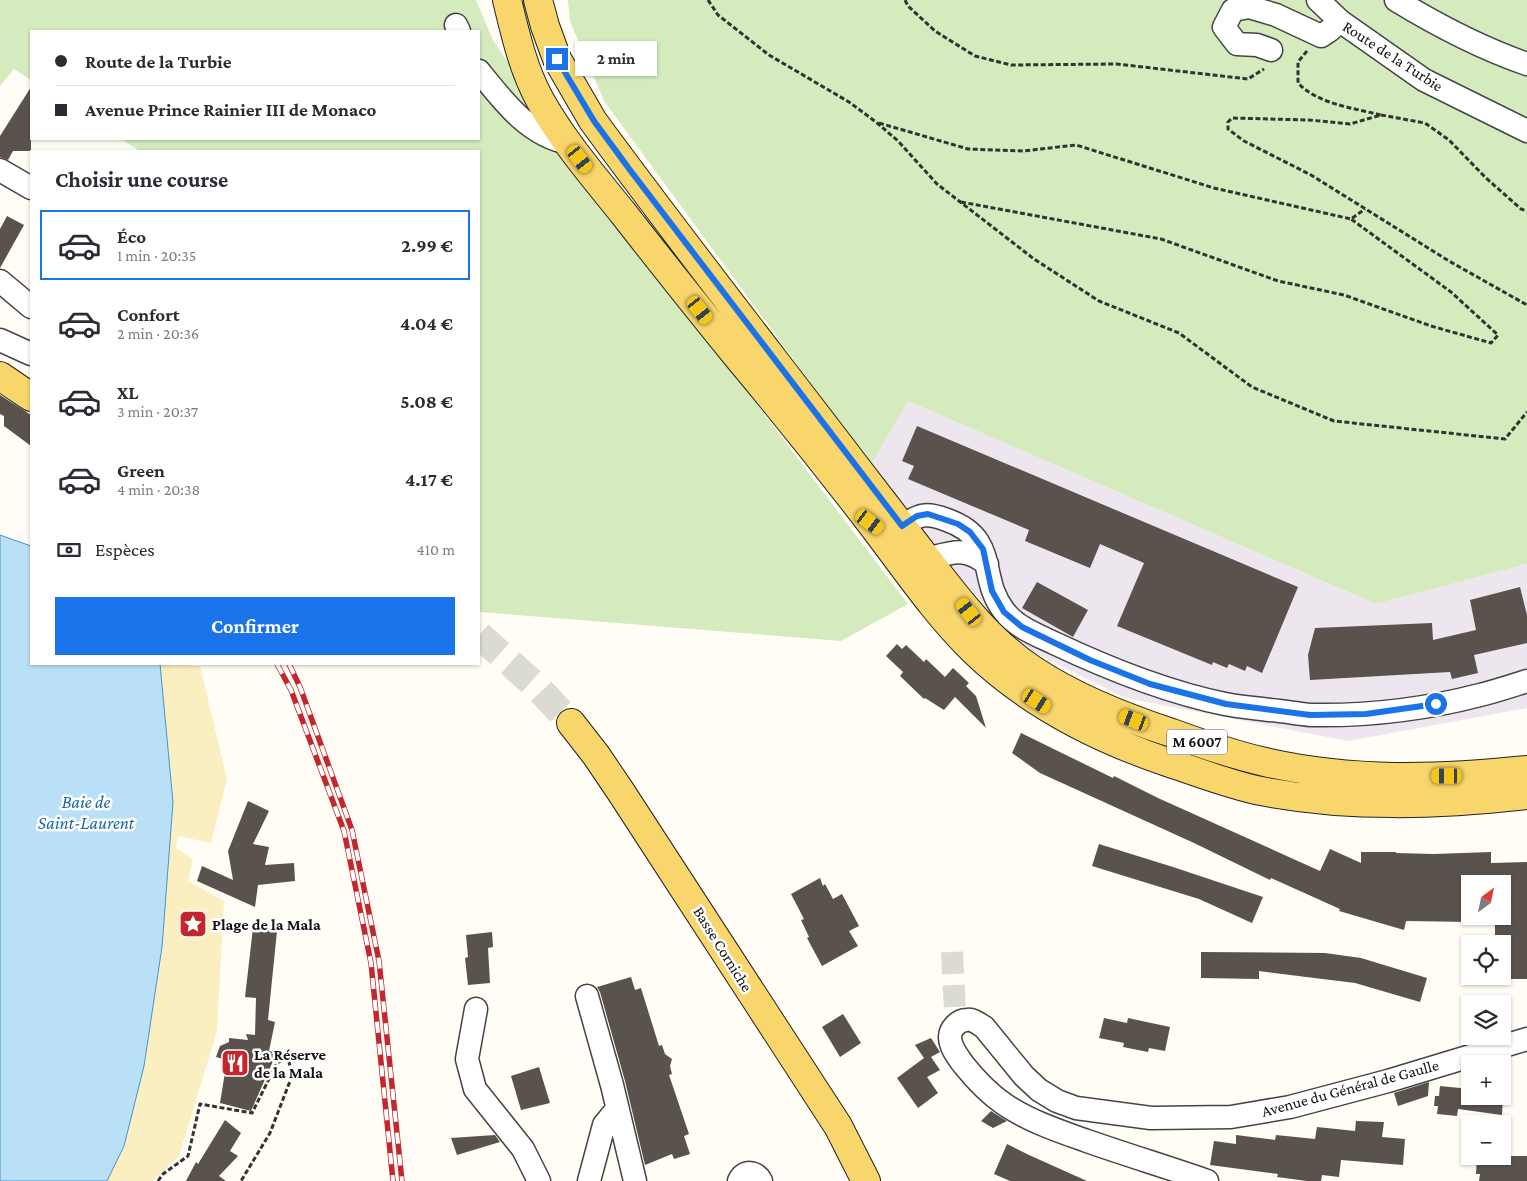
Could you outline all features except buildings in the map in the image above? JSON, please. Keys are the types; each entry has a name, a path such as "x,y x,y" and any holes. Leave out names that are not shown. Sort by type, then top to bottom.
{"main road":[{"name":"M 6007","path":"507,0 517,41 538,97 568,144 870,522 911,552 995,640 1032,669 1088,702 1150,726 1263,762 1310,771 1369,777 1467,776 1527,770"},
{"name":"M 6007","path":"538,0 557,59 594,121 911,552 974,651 1023,692 1075,724 1144,754 1257,790 1303,797 1414,804 1473,801 1527,795"},
{"path":"0,376 30,396"},
{"name":"Basse Corniche","path":"571,723 596,755 632,808 838,1126 866,1181"}],"street":[{"name":"Route de la Turbie","path":"1318,0 1340,21 1424,80 1527,131"},
{"path":"1396,0 1446,28 1527,64"},
{"path":"1271,50 1257,45 1237,44 1224,27 1233,10 1249,6 1321,36 1340,21"},
{"path":"480,72 499,96 522,119 538,132 555,141 568,144"},
{"path":"0,170 30,187"},
{"path":"0,281 30,306"},
{"path":"0,340 30,354"},
{"path":"987,564 967,552 911,552 917,516 928,514 958,524 977,539 983,549 987,564 992,591 1004,612 1022,627 1090,660 1150,684 1226,704 1310,715 1366,714 1421,707 1480,695 1527,681"},
{"path":"587,996 635,1181"},
{"path":"476,1009 467,1059 475,1089 523,1149 539,1181"},
{"name":"Avenue du Général de Gaulle","path":"1210,1175 1056,1130 1024,1116 1004,1104 986,1090 971,1074 952,1048 950,1038 957,1016 976,1022 984,1027 1024,1076 1039,1090 1057,1101 1076,1108 1151,1118 1232,1117 1290,1107 1388,1081 1527,1039"},
{"path":"589,1181 604,1125 617,1109"},
{"path":"739,1181 746,1173 753,1173 761,1181"}],"path":[{"path":"708,0 718,15 769,55 849,102 876,122 898,141 937,184 1034,259 1099,301 1179,333 1252,387 1334,421 1505,439 1527,412"},
{"path":"905,0 908,6 935,31 974,56 1012,65 1117,64 1248,79 1266,68 1273,58 1271,50"},
{"path":"1321,36 1298,62 1298,83 1307,92 1336,104 1425,123 1448,140 1520,209 1527,211"},
{"path":"1381,115 1350,124 1309,120 1232,118 1228,122 1228,130 1244,141 1311,176 1449,261 1527,305"},
{"path":"876,122 968,149 1023,151 1076,145 1214,188 1351,219 1452,292 1498,335 1491,343 1431,326 1344,295 1278,281 1161,239 960,202"},
{"path":"1351,219 1365,209"},
{"path":"158,1181 163,1174 188,1156 200,1104 252,1113 277,1062 288,1058 292,1076 270,1133 241,1181"}],"shaded area":[{"path":"908,401 1376,604 1527,564 1527,708 1348,741 1125,698 997,634 871,465"}],"green space":[{"path":"0,0 476,0 493,40 580,171 908,604 841,641 480,612 480,150 138,150 123,140 480,140 480,30 30,30 30,79 14,69 0,86"},
{"path":"568,0 1527,0 1527,564 1376,604 908,401 871,465 604,101 570,21"}],"sand":[{"name":"Plage de la Mala","path":"160,665 200,666 227,779 211,843 178,836 176,848 193,859 188,881 224,901 217,1031 179,1156 153,1181 107,1181 124,1146 144,1066 162,947 173,802"}],"water":[{"name":"Baie de Saint-Laurent","path":"0,535 30,546 30,665 160,665 173,802 162,947 144,1066 124,1146 107,1181 0,1181"}],"tunnel":[{"path":"480,636 537,687 571,723"},
{"path":"952,952 955,1010"}],"railway":[{"path":"278,665 291,690 344,831 371,963 393,1181"},
{"path":"289,665 300,687 352,830 379,961 402,1181"}],"place":[{"name":"Plage de la Mala","path":"193,924"},
{"name":"La Réserve de la Mala","path":"235,1063"}],"route":[{"path":"557,59 594,121 630,170 902,526 917,516 928,514 958,524 970,532 983,549 992,591 1004,612 1022,627 1090,660 1150,684 1226,704 1310,715 1366,714 1436,704"}]}
